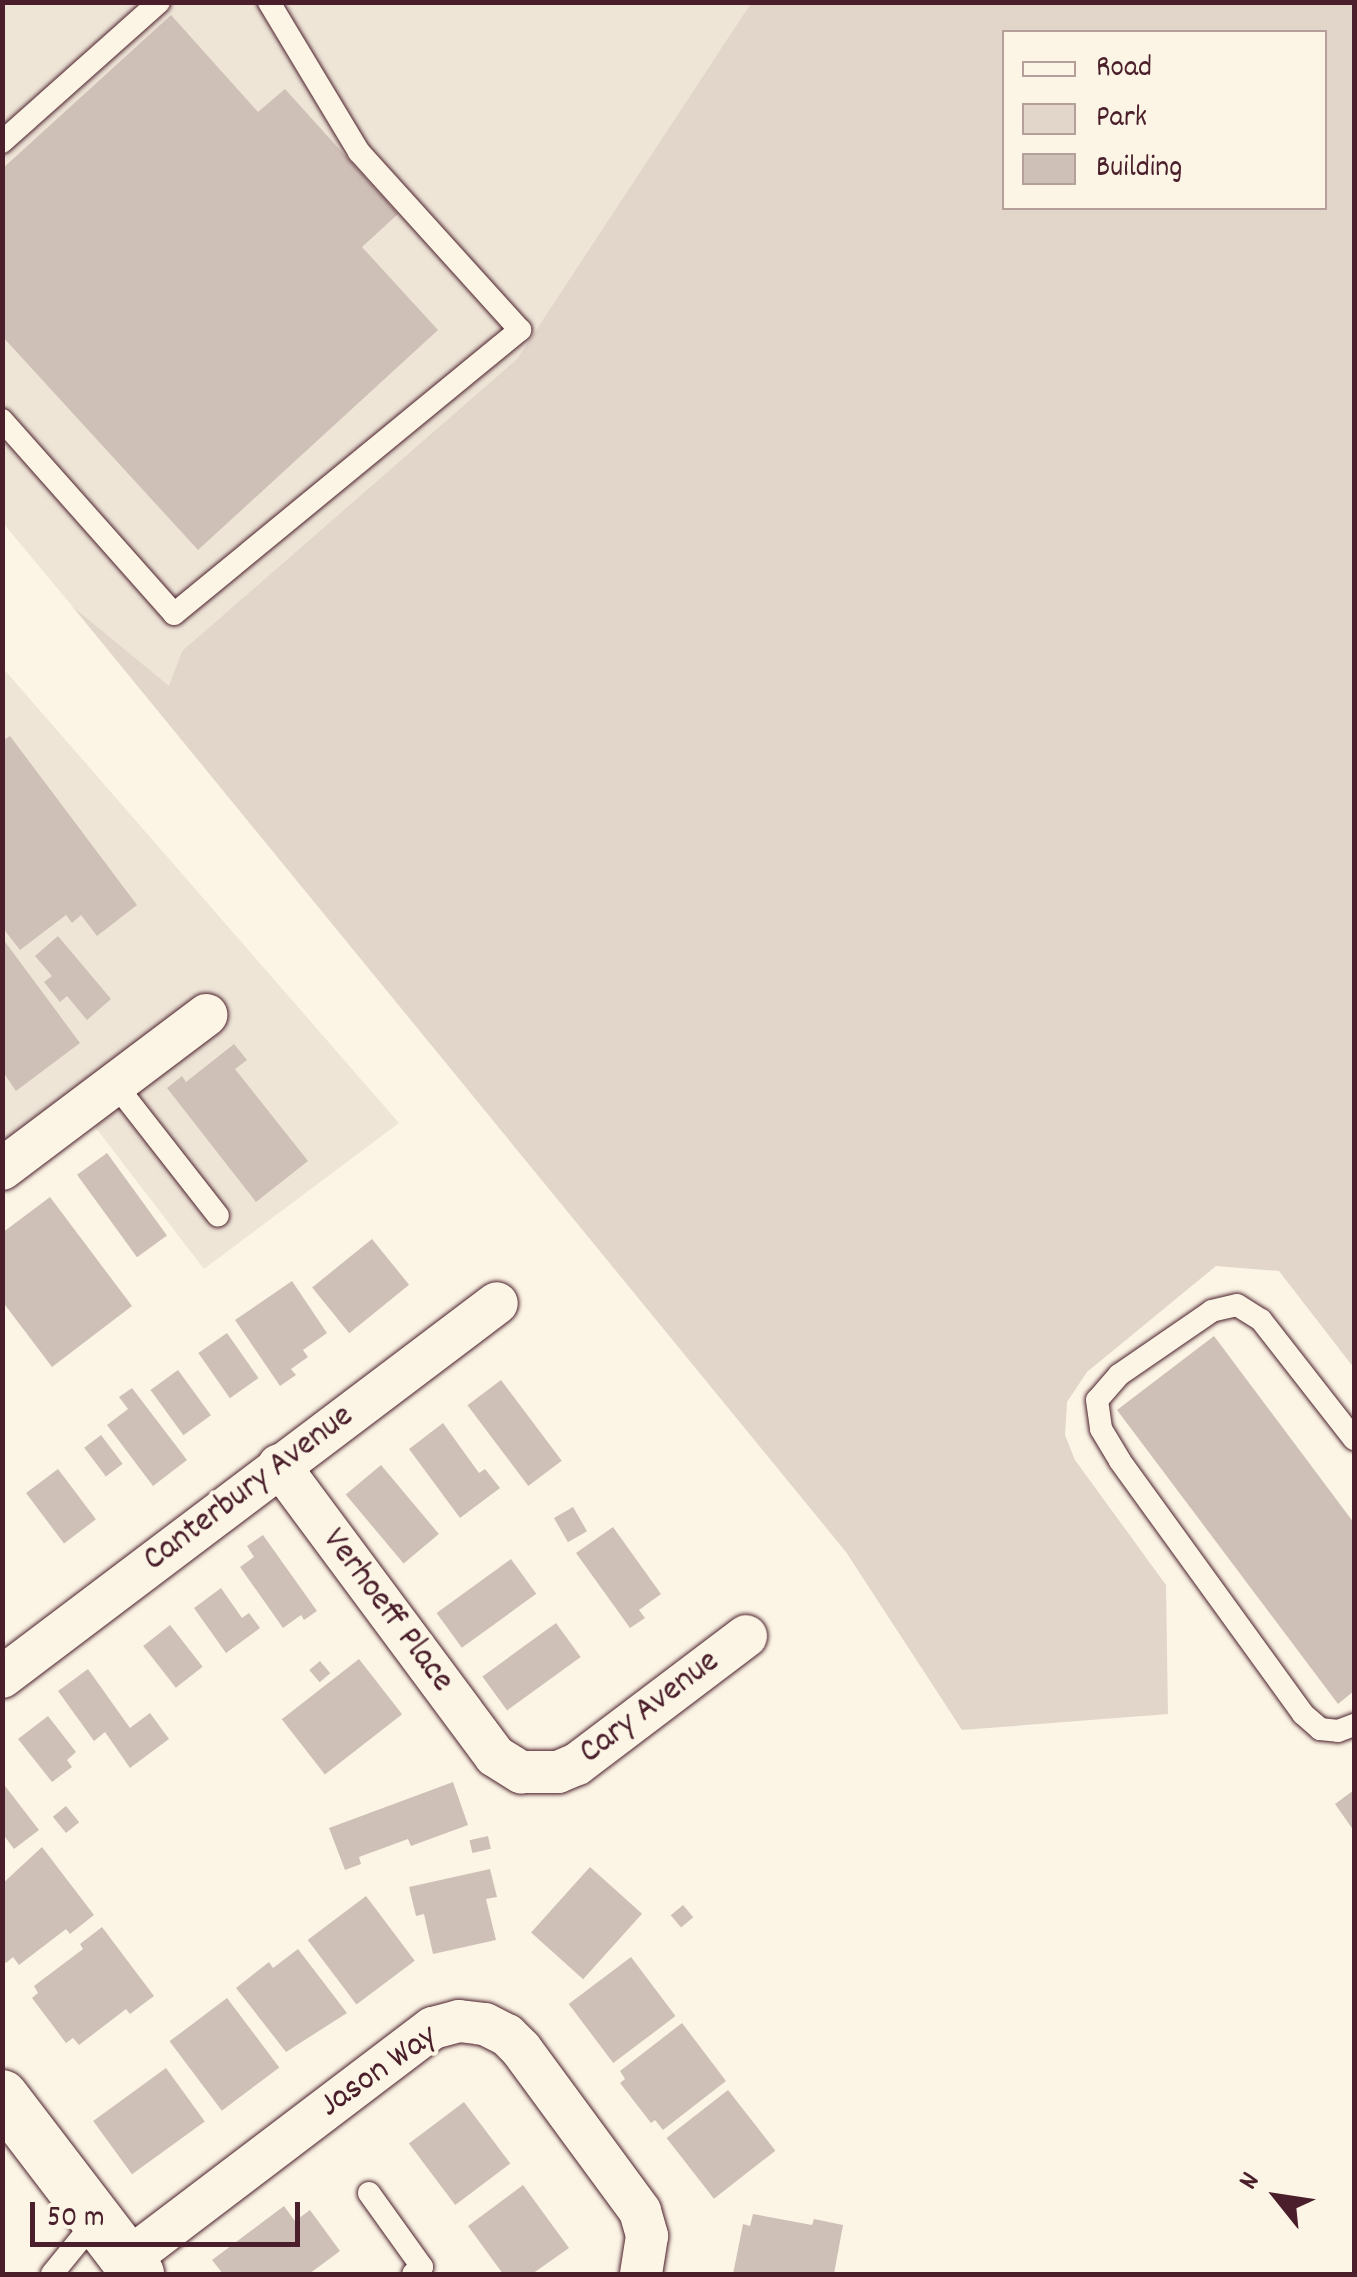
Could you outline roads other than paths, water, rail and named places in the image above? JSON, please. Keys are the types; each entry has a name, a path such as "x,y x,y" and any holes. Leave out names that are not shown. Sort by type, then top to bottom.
{"street":[{"path":"2,1170 206,1015"},
{"name":"Canterbury Avenue","path":"2,1676 497,1303"},
{"name":"Verhoeff Place","path":"279,1466 494,1756"},
{"name":"Cary Avenue","path":"494,1756 522,1772 538,1775 578,1764 746,1636"},
{"name":"Jason Way","path":"121,2252 433,2028 459,2021 485,2024 507,2035 521,2049 640,2211 647,2236 641,2274"},
{"path":"2,2096 121,2252"}],"lane":[{"path":"2,142 160,2"},
{"path":"2,420 174,614 520,330 360,152 269,2"},
{"path":"115,1084 218,1216"},
{"path":"1354,1439 1262,1320 1237,1305 1212,1311 1119,1375 1097,1400 1101,1429 1120,1461 1303,1714 1320,1729 1338,1731 1354,1725"},
{"path":"369,2193 422,2267 413,2274"},
{"path":"52,2274 121,2252"}]}
